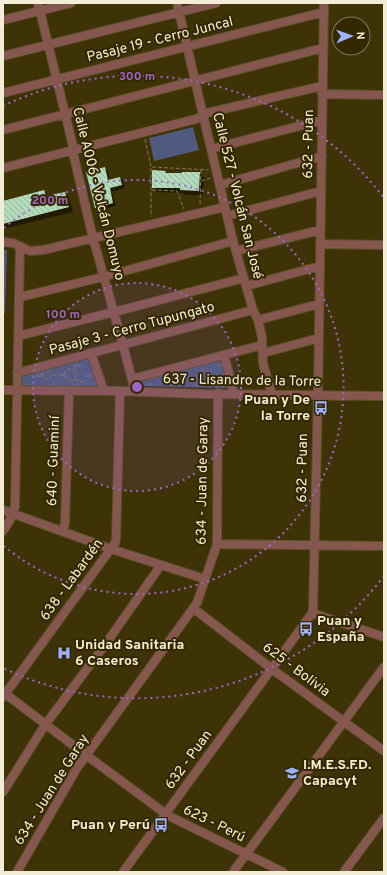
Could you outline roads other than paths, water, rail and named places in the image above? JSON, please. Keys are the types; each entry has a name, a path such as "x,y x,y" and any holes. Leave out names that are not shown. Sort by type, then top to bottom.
{"street":[{"path":"3,20 39,7 71,3"},
{"name":"Calle 527 - Volcán San José","path":"177,3 233,241 253,310 258,320 263,364 272,394"},
{"path":"3,56 216,3"},
{"name":"632 - Puan","path":"123,872 272,669 314,609 324,3"},
{"name":"Calle A006 - Volcán Domuyo","path":"39,7 72,142 93,238 135,391"},
{"name":"Pasaje 19 - Cerro Juncal","path":"3,93 324,12"},
{"path":"3,130 323,48"},
{"path":"3,168 196,119 207,113 322,90 384,95"},
{"path":"211,149 322,120"},
{"path":"217,177 322,156"},
{"path":"227,216 321,191"},
{"path":"3,242 13,243 30,251 51,249 225,207"},
{"path":"236,251 320,230"},
{"path":"20,297 103,277 233,241"},
{"path":"320,244 384,245"},
{"path":"3,531 14,514 15,506 20,246"},
{"path":"246,286 320,266"},
{"path":"18,336 244,278"},
{"path":"258,320 319,304"},
{"name":"Pasaje 3 - Cerro Tupungato","path":"17,373 253,310"},
{"path":"132,379 224,355 318,338"},
{"path":"91,353 104,391"},
{"path":"224,355 234,394"},
{"name":"637 - Lisandro de la Torre","path":"3,390 384,396"},
{"name":"640 - Guaminí","path":"63,531 65,522 69,391"},
{"name":"638 - Labardén","path":"4,695 111,549 116,540 120,391"},
{"name":"634 - Juan de Garay","path":"17,872 77,768 197,603 217,544 218,393"},
{"path":"3,510 111,549 205,579"},
{"path":"217,544 384,546"},
{"path":"3,792 45,725 107,642 161,565"},
{"name":"625 - Bolivia","path":"193,608 272,669 384,751"},
{"path":"312,613 384,637"},
{"path":"233,872 384,667"},
{"name":"623 - Perú","path":"4,695 166,814 283,872"},
{"path":"344,872 384,818"}],"place":[{"name":"Puan y De la Torre","path":"321,408"},
{"name":"Puan y España","path":"306,629"},
{"name":"Unidad Sanitaria 6 Caseros","path":"64,653"},
{"name":"I.M.E.S.F.D. Capacyt","path":"292,773"},
{"name":"Puan y Perú","path":"161,825"}]}
